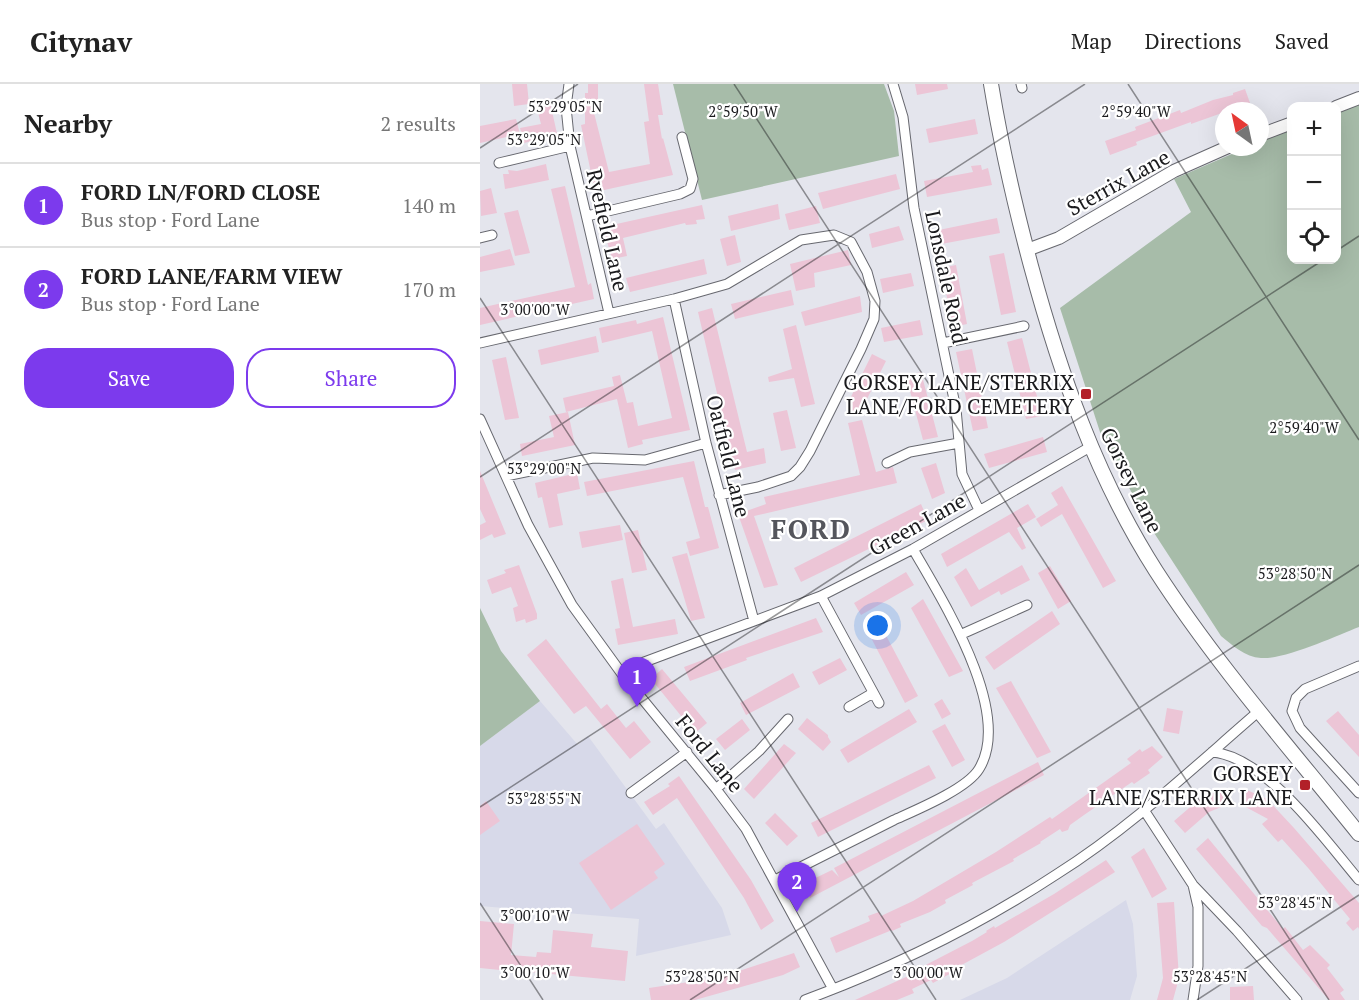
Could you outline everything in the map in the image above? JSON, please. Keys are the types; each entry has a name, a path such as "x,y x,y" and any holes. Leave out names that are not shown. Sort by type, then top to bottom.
{"main road":[{"name":"Gorsey Lane","path":"991,84 1013,195 1027,250 1062,370 1090,447 1128,524 1156,571 1206,644 1359,834"}],"street":[{"name":"Ryefield Lane","path":"569,84 566,107 570,146 609,313"},
{"name":"Lonsdale Road","path":"893,84 903,117 914,208 956,409 962,474 979,510"},
{"path":"1341,105 1359,98"},
{"path":"1269,132 1287,125"},
{"path":"587,216 680,194 690,189 693,179 682,137"},
{"path":"499,163 570,146"},
{"name":"Sterrix Lane","path":"1027,250 1059,238 1174,171 1215,153"},
{"path":"480,238 492,235"},
{"path":"480,343 727,284 801,240 834,235 851,242 867,272 875,301 873,319 861,349 800,467 791,476 758,487 719,495"},
{"name":"Oatfield Lane","path":"674,298 719,495 754,621"},
{"path":"943,343 1024,327"},
{"name":"Ford Lane","path":"480,420 528,525 572,605 622,674 717,789 746,829 833,989"},
{"path":"506,476 593,458 645,460 706,442"},
{"path":"887,463 910,452 959,443"},
{"name":"Green Lane","path":"622,674 639,664 821,596 914,549 1090,447"},
{"path":"775,880 950,793 978,771 990,740 987,715 978,679 962,634 914,549"},
{"path":"821,596 879,703"},
{"path":"962,634 1027,605"},
{"path":"1359,666 1305,689 1299,693 1293,704 1293,716 1300,728 1359,793"},
{"path":"849,706 873,693"},
{"path":"805,1000 886,969 964,930 1059,874 1144,810 1259,711"},
{"path":"717,789 759,751 788,719"},
{"path":"631,793 687,752"},
{"path":"1212,752 1223,753 1235,758 1275,786 1359,880"},
{"path":"1144,810 1193,885 1297,1000"},
{"path":"1193,885 1198,907 1198,966 1193,1000"}],"shaded area":[{"path":"540,701 578,745 588,736 656,829 664,823 722,908 731,935 636,956 639,919 480,906 480,746"},
{"path":"1126,900 1133,924 1137,976 1130,1000 960,1000 1007,978"}],"green space":[{"path":"673,84 884,84 894,111 899,156 702,200"},
{"path":"1359,104 1359,627 1296,651 1271,658 1261,658 1239,650 1221,636 1147,522 1100,432 1060,308 1191,212 1174,179 1227,156 1269,156 1269,139 1287,132 1287,264 1341,264 1341,111"},
{"path":"480,608 501,651 540,701 480,746"}],"building":[{"path":"512,84 527,84 529,104 514,106"},
{"path":"588,84 598,84 598,109 593,109 609,172 650,164 644,122 649,121 644,84 658,84 663,115 658,115 662,139 673,175 595,192 581,125 585,124 585,93 588,93"},
{"path":"915,84 947,84 948,89 917,95"},
{"path":"1245,89 1250,102 1215,102 1215,115 1136,142 1137,145 1110,155 1105,141 1180,110 1181,113 1213,100 1233,95"},
{"path":"549,98 558,138 543,141 543,138 524,143 520,128 541,124 535,101"},
{"path":"516,119 520,134 480,143 480,126"},
{"path":"975,119 978,134 929,143 926,129"},
{"path":"546,164 549,180 505,189 503,174 509,174 508,170 517,171"},
{"path":"981,165 982,170 988,168 992,185 927,197 924,181 973,172 971,166"},
{"path":"896,174 900,189 823,209 818,193"},
{"path":"565,186 588,285 591,283 594,299 480,325 480,308 575,287 551,189"},
{"path":"491,188 497,213 481,216 480,191"},
{"path":"778,204 780,219 731,231 728,216"},
{"path":"702,205 705,219 696,220 697,224 686,225 685,223 623,238 627,256 612,259 603,227"},
{"path":"816,206 820,223 789,230 785,214"},
{"path":"518,210 530,253 515,256 504,213"},
{"path":"997,218 1000,233 936,245 934,231"},
{"path":"899,226 904,240 872,248 869,234"},
{"path":"735,235 741,262 727,266 720,239"},
{"path":"510,249 515,265 480,272 480,257"},
{"path":"848,250 851,265 814,273 815,287 796,291 790,264"},
{"path":"1004,253 1016,312 1001,315 989,256"},
{"path":"704,259 707,274 630,292 626,278"},
{"path":"956,265 967,324 953,327 941,268"},
{"path":"911,273 914,286 883,293 880,279"},
{"path":"791,290 794,305 735,319 731,304"},
{"path":"860,296 862,312 805,326 801,312"},
{"path":"712,308 747,452 764,448 766,463 735,470 698,312"},
{"path":"663,317 690,430 642,440 643,444 628,448 617,399 566,412 563,398 614,386 612,377 620,375 627,403 633,402 638,426 672,418 652,331 602,343 599,328 636,320 637,324"},
{"path":"920,320 923,335 884,342 881,328"},
{"path":"796,325 815,404 801,407 794,378 769,382 768,377 792,369 783,329"},
{"path":"596,336 599,352 541,365 538,350"},
{"path":"1022,338 1042,416 1026,419 1007,342"},
{"path":"972,349 988,428 973,431 956,352"},
{"path":"872,354 886,361 859,415 846,407"},
{"path":"506,357 519,418 505,420 492,360"},
{"path":"921,372 938,437 923,440 906,376"},
{"path":"787,410 796,448 781,451 773,413"},
{"path":"568,412 575,445 522,456 520,444 554,437 549,416"},
{"path":"862,420 876,472 893,467 897,483 754,516 778,585 764,588 738,514 766,504 764,497 860,475 848,423"},
{"path":"1043,437 1047,452 989,468 984,454"},
{"path":"694,461 705,507 708,507 719,548 690,556 686,542 700,538 683,477 587,496 584,482"},
{"path":"936,463 945,493 932,499 921,468"},
{"path":"480,471 506,534 494,538 492,534 480,540 480,525 486,522 480,509"},
{"path":"577,473 580,489 557,494 563,525 549,528 542,497 538,498 535,483"},
{"path":"1062,486 1116,581 1103,588 1062,514 1041,527 1036,519 1058,505 1051,493"},
{"path":"921,504 928,520 801,582 794,568"},
{"path":"1028,504 1036,517 1017,528 1026,548 1022,550 1009,532 947,567 941,554"},
{"path":"620,525 623,540 582,548 579,532"},
{"path":"638,530 647,570 632,573 624,533"},
{"path":"687,553 705,618 691,621 672,557"},
{"path":"519,565 537,614 537,619 526,623 525,619 516,622 513,608 518,606 511,587 492,594 487,580 506,573 504,570"},
{"path":"1022,565 1030,580 1001,595 999,591 971,607 954,577 966,568 979,590"},
{"path":"1050,566 1071,601 1058,609 1038,573"},
{"path":"906,572 914,585 861,615 854,603"},
{"path":"623,578 633,627 675,619 678,634 618,645 615,629 620,628 611,581"},
{"path":"923,599 963,671 949,677 911,608"},
{"path":"1052,611 1060,624 994,670 985,657"},
{"path":"816,618 823,632 746,658 747,660 690,681 684,667"},
{"path":"880,624 918,696 905,703 868,632"},
{"path":"546,639 601,709 607,704 626,728 634,721 651,742 630,759 586,706 574,714 527,655"},
{"path":"840,658 847,670 819,685 812,672"},
{"path":"662,669 707,723 695,733 651,679"},
{"path":"793,673 800,687 746,715 740,703"},
{"path":"1011,681 1051,752 1037,758 996,688"},
{"path":"942,699 951,714 942,719 934,704"},
{"path":"1167,708 1183,711 1179,734 1163,731"},
{"path":"909,709 917,722 848,763 840,750"},
{"path":"1338,711 1359,735 1359,757 1326,721"},
{"path":"807,718 828,735 831,742 823,751 798,729"},
{"path":"742,719 750,730 725,750 716,739"},
{"path":"945,724 965,760 952,767 932,731"},
{"path":"784,744 796,753 754,799 744,789"},
{"path":"1152,746 1163,757 1148,770 1150,773 1134,784 1132,782 1084,815 1070,825 1068,830 1062,832 1060,829 1013,859 1014,861 972,883 973,885 945,900 946,903 930,912 900,924 901,927 892,931 836,953 830,938 870,921 868,916 879,912 881,916 913,901 1050,817 1052,819 1131,763 1127,759 1140,749 1142,752"},
{"path":"1038,762 1044,775 810,898 803,884 832,870 839,877 834,868"},
{"path":"929,765 936,778 818,837 811,823"},
{"path":"679,776 751,880 774,921 761,930 744,898 677,798 653,815 644,802 670,786 668,784"},
{"path":"1226,788 1231,803 1209,812 1185,833 1174,821 1203,796"},
{"path":"1247,790 1267,799 1359,903 1359,929 1358,927 1353,931 1346,923 1350,919 1309,869 1282,839 1278,842 1262,824 1268,819 1240,804"},
{"path":"486,801 500,821 480,835 480,806"},
{"path":"775,813 798,836 787,846 765,823"},
{"path":"637,824 665,864 654,872 658,878 611,910 579,863"},
{"path":"1208,838 1303,950 1310,945 1330,965 1327,968 1344,990 1340,993 1345,1000 1329,1000 1196,849"},
{"path":"1144,848 1167,889 1152,898 1131,857"},
{"path":"1106,860 1115,872 1004,942 956,968 957,970 933,983 931,980 912,989 914,993 897,1000 855,1000 915,973 914,971 1054,894"},
{"path":"1174,902 1179,978 1173,1000 1157,1000 1163,978 1157,903"},
{"path":"480,921 514,924 511,955 536,957 537,952 551,953 553,930 593,934 591,947 628,951 625,981 530,972 530,975 519,975 520,972 480,968"},
{"path":"794,953 800,967 783,975 695,1000 651,1000 649,988 702,980"},
{"path":"1253,986 1254,1000 1230,1000 1230,987"}],"place":[{"name":"GORSEY LANE/STERRIX LANE/FORD CEMETERY","path":"1086,394"},
{"name":"FORD LN/FORD CLOSE","path":"637,707"},
{"name":"GORSEY LANE/STERRIX LANE","path":"1305,785"},
{"name":"FORD LANE/FARM VIEW","path":"797,912"}],"district":[{"name":"FORD","path":"811,529"}]}
